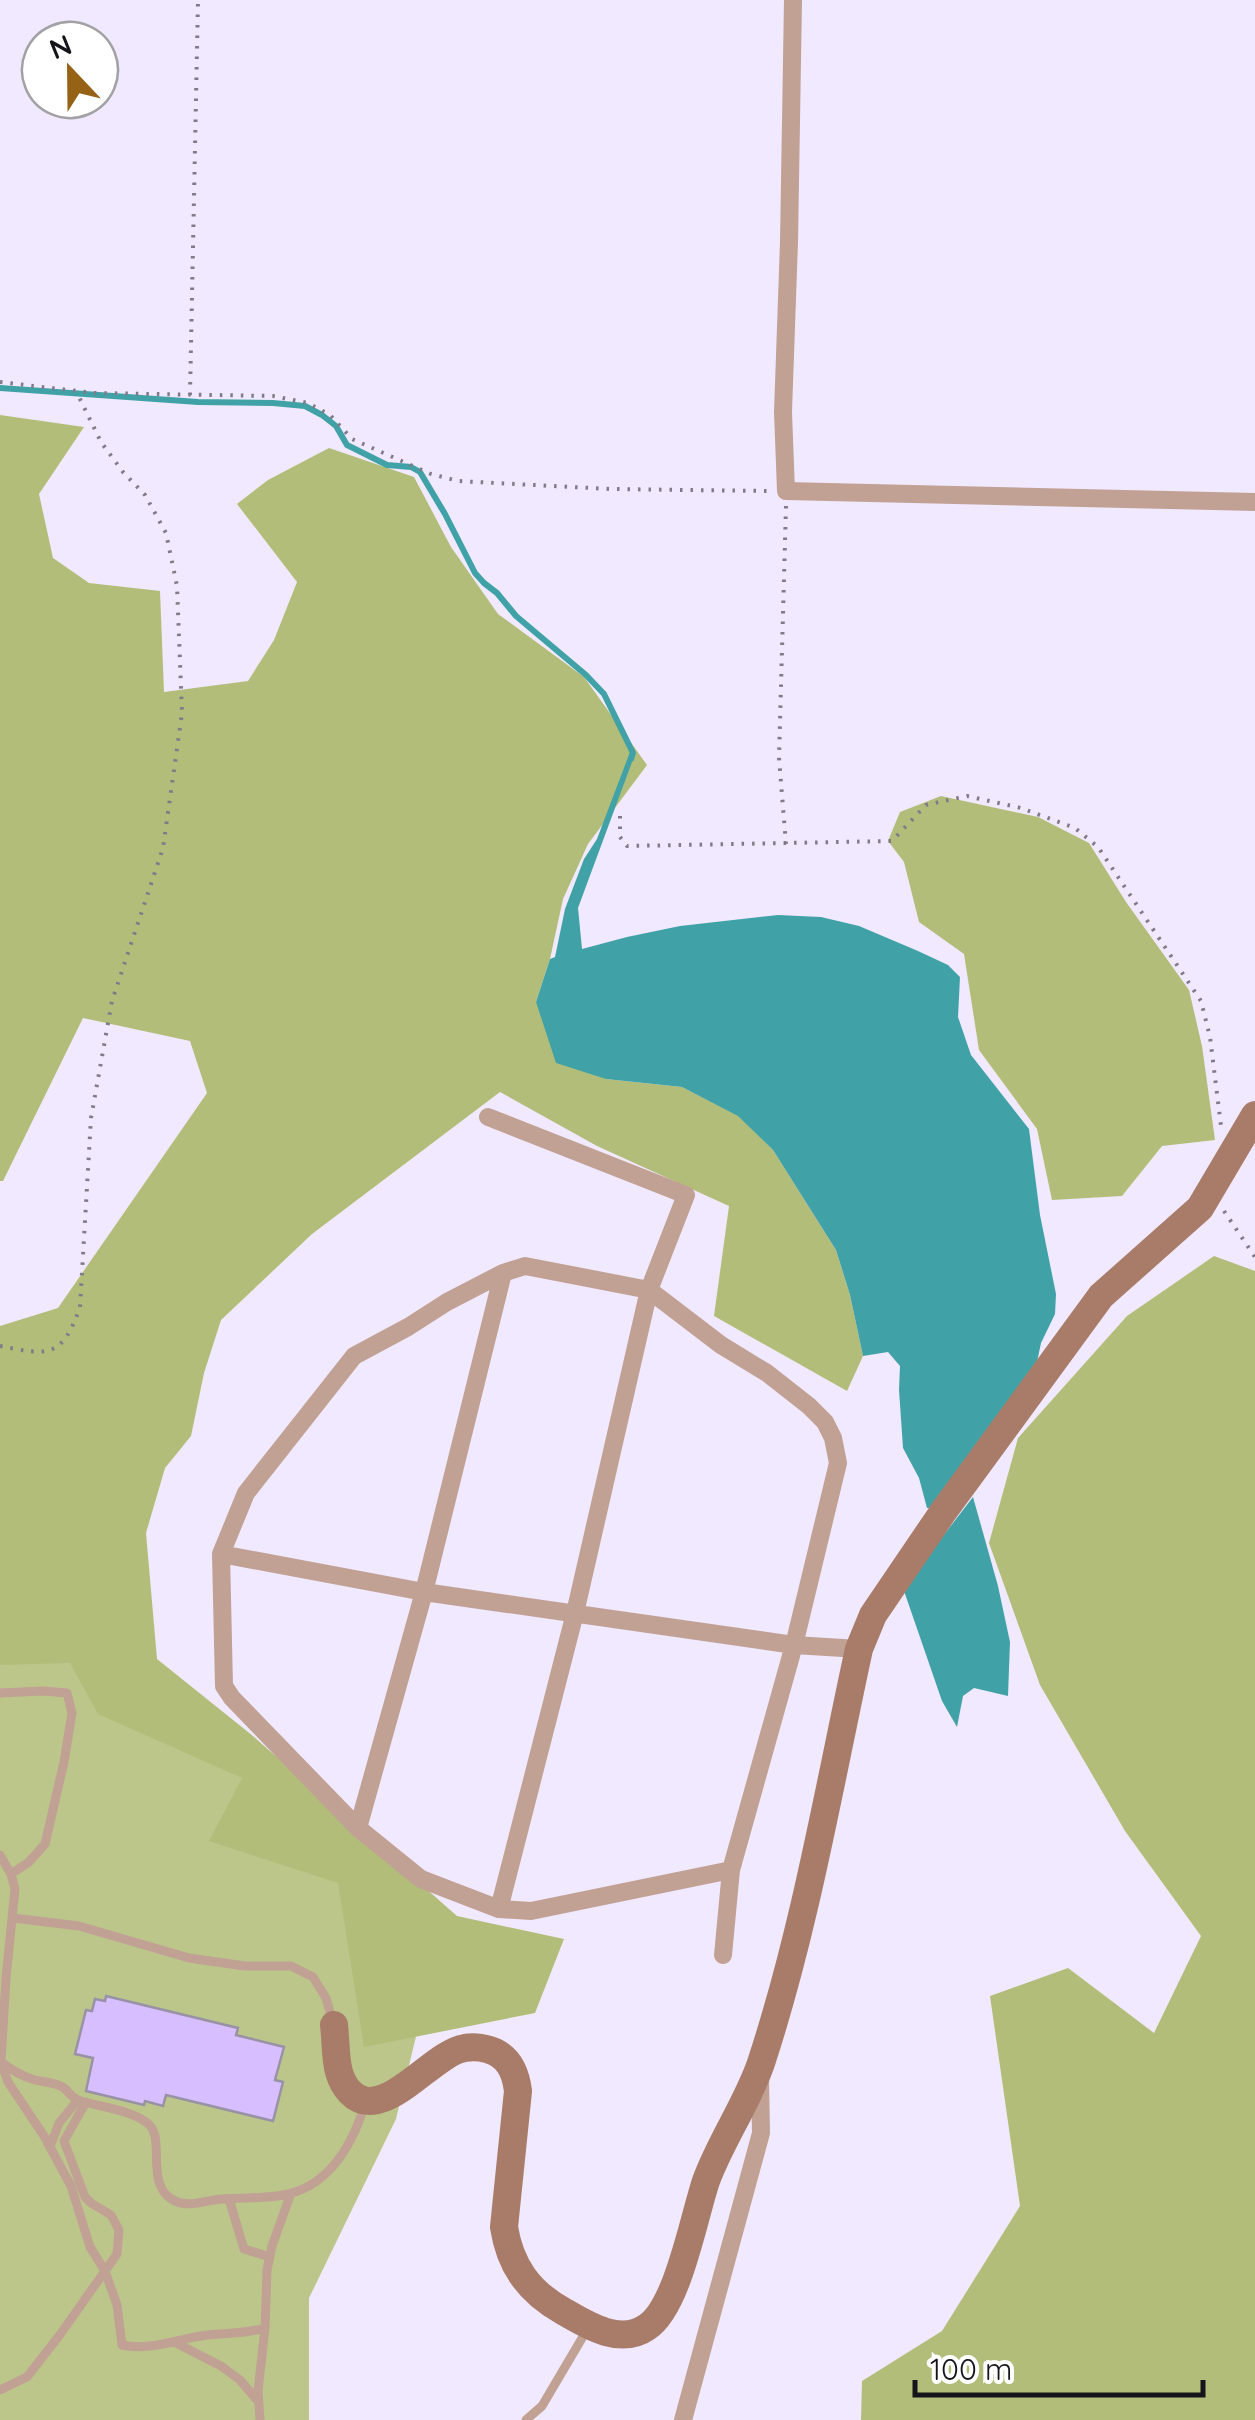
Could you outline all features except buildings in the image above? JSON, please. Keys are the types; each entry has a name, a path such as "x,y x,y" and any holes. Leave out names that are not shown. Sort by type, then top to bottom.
{"street":[{"path":"793,0 783,412 786,491 1255,502"},
{"path":"334,2026 339,2073 354,2096 366,2102 393,2094 432,2064 464,2048 491,2050 504,2057 516,2078 518,2091 504,2212 507,2245 520,2276 555,2306 590,2326 622,2334 648,2327 674,2286 707,2178 760,2066 798,1929 859,1649 873,1614 1101,1296 1200,1208 1255,1115"},
{"path":"488,1118 686,1195 649,1290 575,1613 499,1909"},
{"path":"723,1955 731,1870 794,1645 838,1463 833,1438 810,1406 649,1290 525,1266 503,1273 354,1356 246,1493 221,1554 224,1686 358,1828 422,1880 499,1909 530,1912 731,1870"},
{"path":"358,1828 424,1592 503,1273"},
{"path":"221,1554 424,1592 794,1645 859,1649"},
{"path":"683,2420 762,2133 760,2066"}],"lane":[{"path":"0,1693 67,1693 72,1714 44,1844 12,1874"},
{"path":"0,1855 16,1889 0,2062 71,2186 90,2247 105,2271 117,2305 122,2345 142,2349 204,2335 245,2334 265,2328"},
{"path":"14,1918 79,1926 190,1958 245,1966 291,1966 313,1976 326,1998 334,2026"},
{"path":"0,2062 16,2073 63,2086 71,2098 143,2119 153,2126 162,2187 169,2197 197,2205 218,2199 257,2198 304,2190 339,2161 366,2102"},
{"path":"50,2147 58,2124 82,2101"},
{"path":"0,2390 27,2376 117,2254 119,2230 111,2216 85,2197 64,2141 82,2101"},
{"path":"260,2420 258,2391 267,2270 291,2193"},
{"path":"228,2198 244,2250 270,2257"},
{"path":"526,2420 542,2406 590,2326"},
{"path":"174,2342 221,2366 259,2402"}],"path":[{"path":"190,395 198,0"},
{"path":"0,382 76,391 272,396 308,404 330,415 352,439 431,474 458,480 610,489 786,491 779,758 786,844"},
{"path":"0,1346 38,1354 48,1351 70,1335 80,1307 90,1118 112,1001 162,848 182,713 177,586 166,533 145,495 101,442 76,391"},
{"path":"620,816 620,836 628,846 892,840 926,805 967,796 1021,808 1075,828 1098,847 1201,1001 1210,1038 1221,1132 1232,1153"},
{"path":"1210,1190 1255,1257"}],"shaded area":[{"path":"0,415 84,427 39,494 53,558 89,583 160,591 164,692 248,681 274,640 297,582 237,504 268,480 329,448 414,477 451,547 498,614 584,677 647,765 588,844 563,899 536,1002 606,1079 682,1087 739,1116 773,1150 836,1250 863,1356 847,1391 714,1316 729,1206 597,1146 500,1092 312,1234 221,1320 204,1373 191,1436 165,1468 146,1533 157,1659 253,1736 457,1916 564,1939 535,2013 364,2047 338,1883 209,1841 242,1778 98,1714 70,1663 0,1665 0,1326 58,1308 207,1093 190,1041 83,1018 0,1181"},
{"path":"630,752 635,754 578,908 582,949 680,926 778,915 821,917 859,926 948,965 960,977 958,1017 971,1055 1029,1129 1040,1215 1056,1294 1055,1314 1041,1343 1033,1381 939,1508 927,1508 919,1478 903,1448 900,1366 888,1352 863,1356 836,1250 773,1150 738,1116 682,1087 606,1079 556,1063 536,1002 550,959 555,957 565,909"},
{"path":"941,796 1038,817 1089,843 1189,990 1202,1046 1215,1140 1162,1146 1122,1196 1052,1200 1037,1129 979,1050 964,954 919,922 904,862 888,841 900,812"},
{"path":"1214,1256 1255,1271 1255,2420 861,2420 862,2381 942,2331 1020,2206 990,1996 1068,1968 1154,2033 1201,1936 1125,1831 1040,1685 989,1543 1018,1438 1127,1316"},
{"path":"973,1497 1010,1642 1008,1696 974,1688 963,1696 957,1727 942,1701 903,1588"},
{"path":"77,1640 212,1734 345,1869 421,2016 396,2119 309,2298 309,2420 0,2420 0,1647"}],"waterway":[{"path":"0,388 305,406 336,426 347,445 387,465 411,467 420,472 475,573 516,616 604,694 633,753 631,759"}]}
